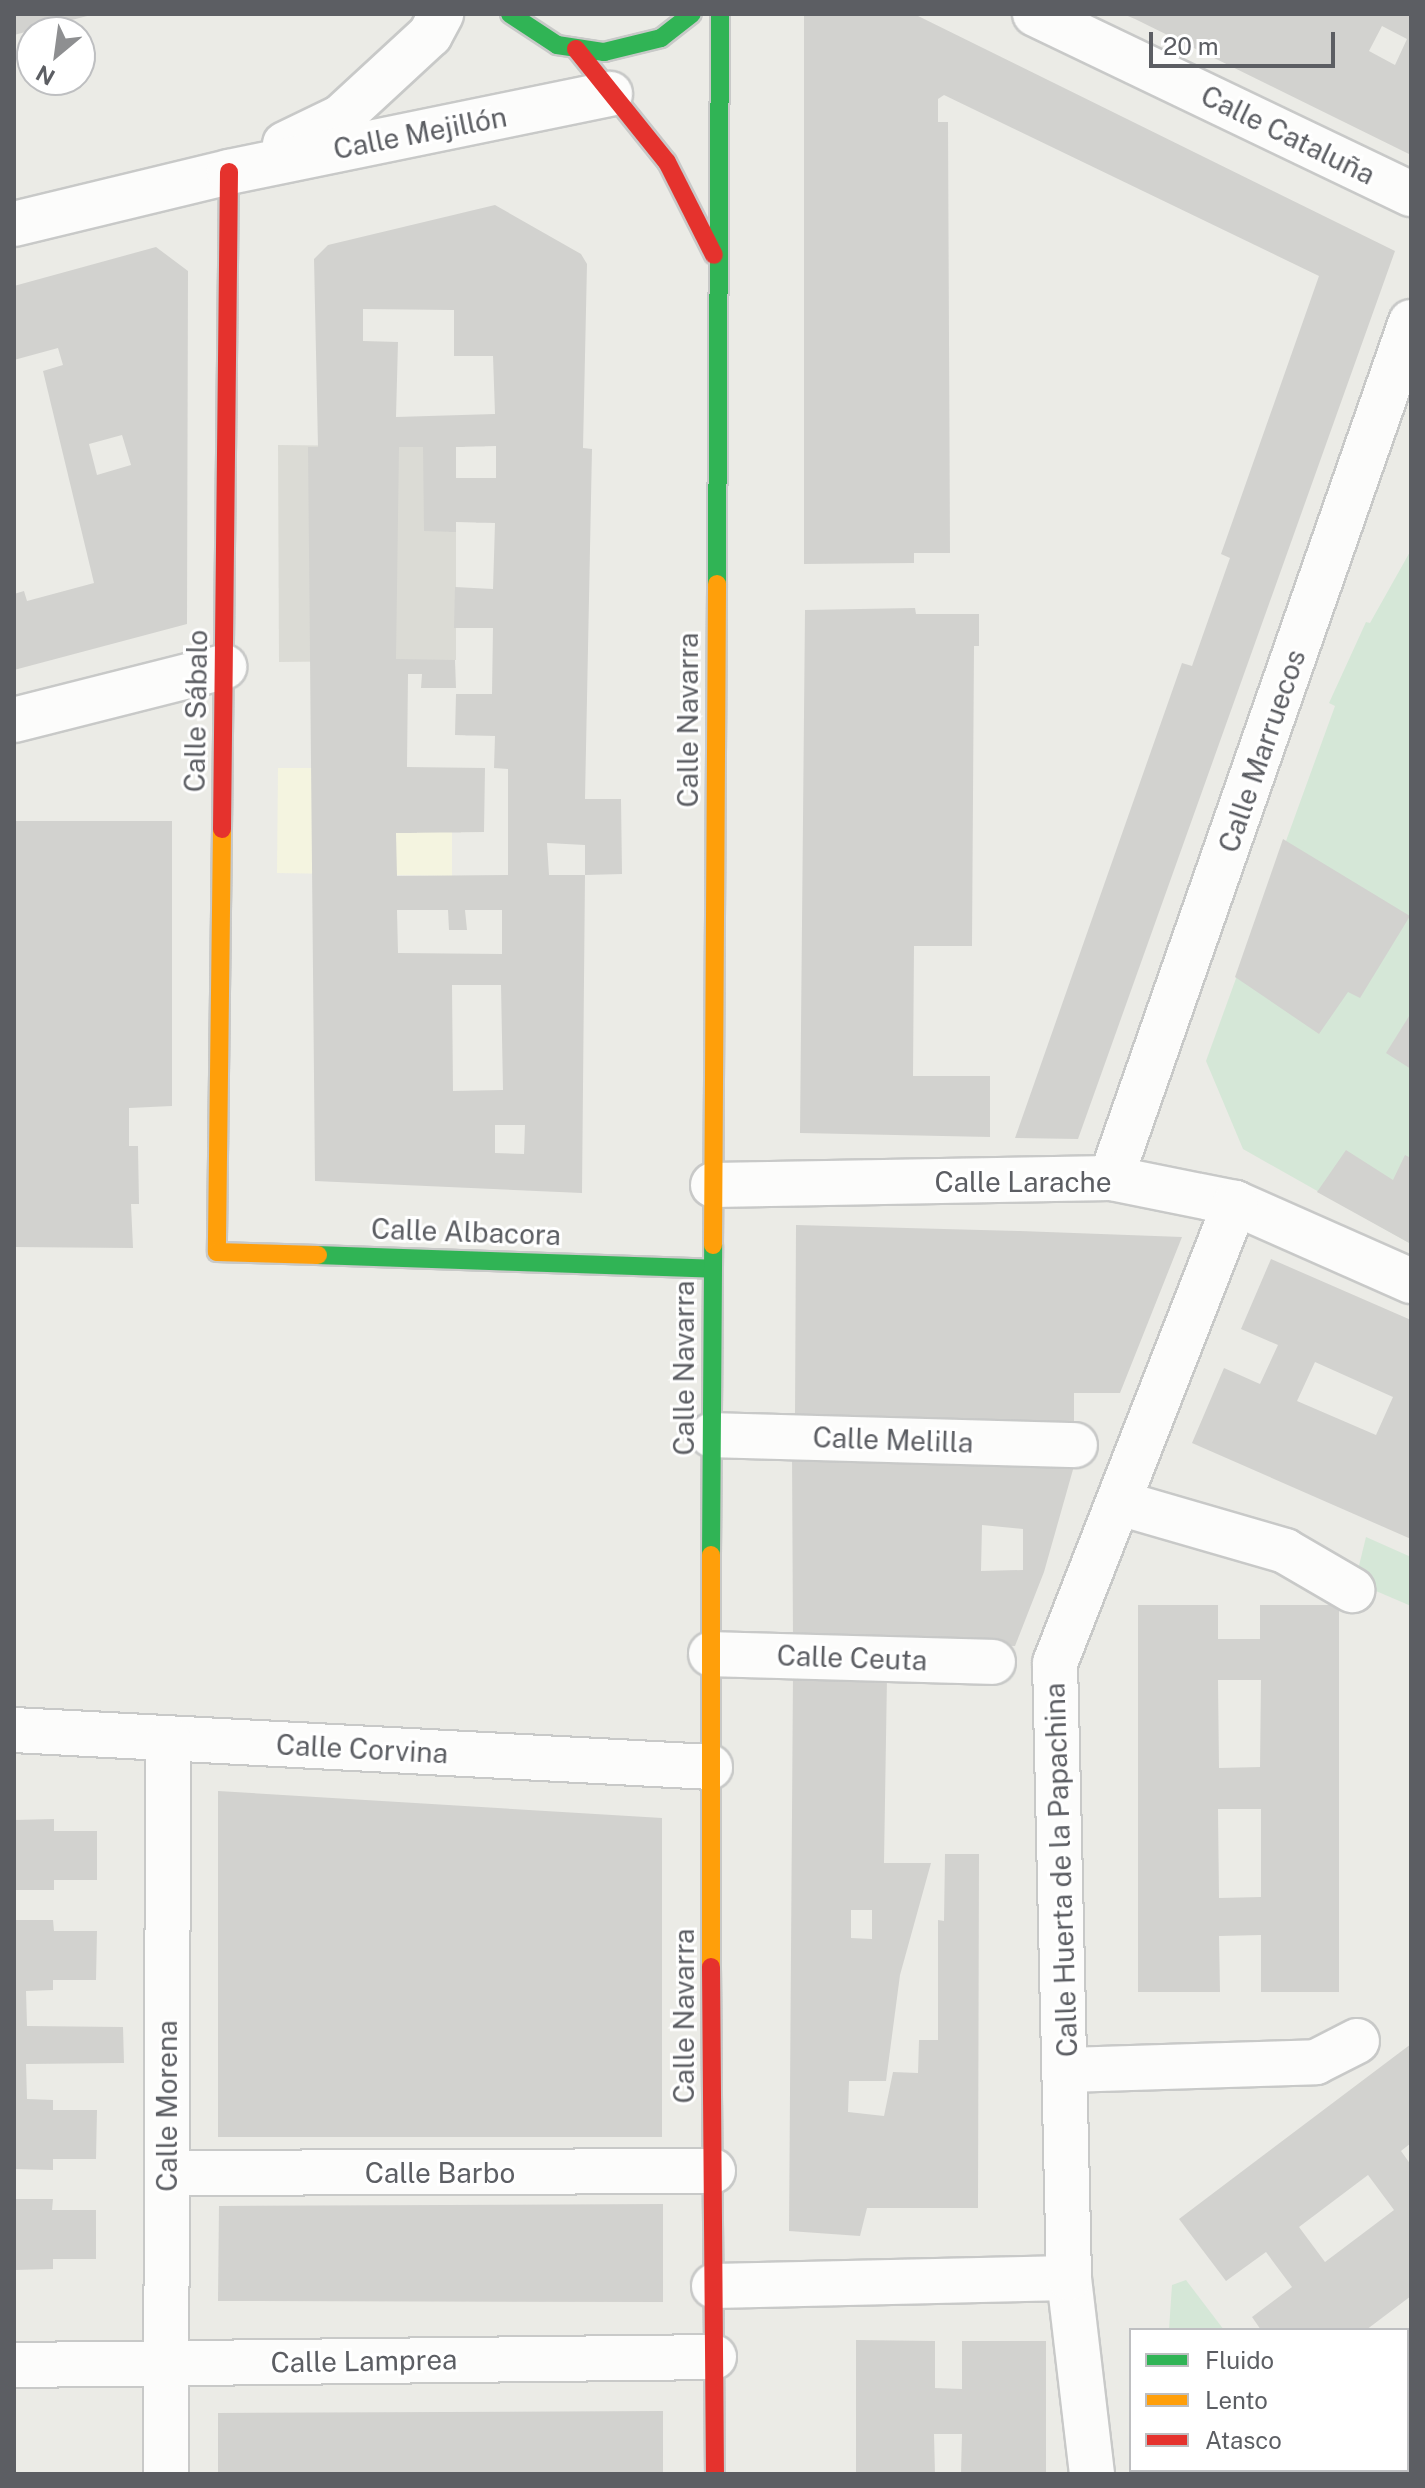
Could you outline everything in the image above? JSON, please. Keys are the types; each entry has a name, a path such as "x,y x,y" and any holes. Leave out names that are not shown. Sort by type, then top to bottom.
{"street":[{"name":"Calle Mejillón","path":"229,172 341,117 430,35 441,14"},
{"path":"510,14 540,36 576,49 634,48 661,38 692,14"},
{"name":"Calle Navarra","path":"715,2474 710,1767 720,14"},
{"name":"Calle Cataluña","path":"1035,14 1411,194"},
{"name":"Calle Navarra","path":"576,49 667,162 718,263"},
{"name":"Calle Mejillón","path":"14,224 229,172 610,94"},
{"name":"Calle Sábalo","path":"217,1252 229,172"},
{"name":"Calle Marruecos","path":"1111,1178 1411,322"},
{"path":"14,720 224,667"},
{"name":"Calle Larache","path":"713,1185 1111,1178 1235,1203 1411,1281"},
{"name":"Calle Huerta de la Papachina","path":"1092,2474 1069,2278 1067,2070 1055,1663 1235,1203"},
{"name":"Calle Albacora","path":"217,1252 712,1269"},
{"name":"Calle Melilla","path":"712,1435 1141,1449"},
{"path":"1120,1503 1285,1551 1352,1590"},
{"name":"Calle Ceuta","path":"711,1654 1055,1663"},
{"name":"Calle Corvina","path":"14,1730 710,1767"},
{"name":"Calle Morena","path":"166,2474 168,1739"},
{"path":"1067,2070 1316,2062 1357,2041"},
{"name":"Calle Barbo","path":"167,2173 713,2171"},
{"path":"714,2286 1069,2278"},
{"name":"Calle Lamprea","path":"14,2365 714,2357"}],"shaded area":[{"path":"278,445 456,447 456,660 279,662"},
{"path":"1411,550 1411,1244 1243,1149 1206,1061 1335,706 1329,703 1366,622 1370,623"},
{"path":"278,768 452,768 452,876 277,873"},
{"path":"1366,1537 1411,1557 1411,1606 1355,1582"},
{"path":"1186,2280 1222,2328 1169,2328 1172,2285"}],"building":[{"path":"14,14 91,14 16,16 14,35"},
{"path":"804,14 914,14 1395,251 1078,1139 1015,1138 1182,663 1192,666 1230,558 1221,554 1319,276 944,95 938,99 938,122 948,122 950,553 914,553 914,563 804,564"},
{"path":"1123,14 1411,14 1411,155","holes":["1382,26 1407,39 1395,65 1369,51"]},
{"path":"495,205 581,254 587,264 583,448 592,449 585,799 621,799 622,874 585,875 582,1193 315,1181 308,447 318,447 314,259 328,245","holes":["363,309 454,310 454,356 493,356 495,414 396,417 398,342 363,341","496,446 496,478 456,478 456,447","399,447 423,447 424,531 456,532 456,522 495,523 493,589 455,587 454,628 493,628 492,694 456,694 455,735 495,736 494,768 508,769 508,875 397,876 396,833 484,832 485,768 407,767 408,674 422,674 421,688 456,688 455,660 396,659","547,843 585,845 585,875 549,875","397,910 448,910 449,930 467,930 465,910 502,910 502,954 398,953","452,985 501,985 503,1090 453,1091","495,1125 525,1125 524,1154 495,1153"]},
{"path":"156,247 188,271 187,624 14,670 14,594 24,591 27,601 94,583 43,371 63,365 58,348 14,360 14,286","holes":["122,435 131,465 97,475 89,444"]},
{"path":"915,608 916,614 979,614 979,646 974,646 972,946 914,946 913,1076 990,1076 990,1137 800,1133 805,610"},
{"path":"14,821 172,821 172,1106 129,1108 129,1146 138,1146 139,1204 131,1204 133,1248 14,1247"},
{"path":"1283,839 1410,916 1360,998 1348,992 1319,1034 1235,977"},
{"path":"1411,1013 1411,1069 1386,1053"},
{"path":"1346,1150 1393,1180 1405,1155 1411,1158 1411,1244 1317,1192"},
{"path":"796,1225 1182,1237 1120,1393 1074,1393 1074,1422 795,1416"},
{"path":"1271,1259 1411,1320 1411,1539 1192,1443 1224,1368 1260,1384 1278,1345 1241,1329","holes":["1315,1362 1393,1397 1376,1435 1297,1401"]},
{"path":"792,1453 1076,1459 1044,1572 1015,1646 793,1640","holes":["982,1525 1023,1529 1023,1570 981,1571"]},
{"path":"1138,1605 1218,1605 1218,1639 1260,1639 1260,1605 1339,1605 1339,1992 1261,1992 1261,1935 1219,1936 1220,1992 1138,1992","holes":["1218,1680 1261,1680 1260,1767 1219,1768","1218,1809 1261,1809 1261,1897 1219,1898"]},
{"path":"793,1674 887,1677 884,1863 931,1863 900,1975 886,2081 849,2081 848,2112 884,2116 893,2072 918,2073 919,2040 938,2040 938,1920 944,1921 945,1854 979,1854 978,2208 867,2208 860,2236 789,2231","holes":["851,1910 872,1910 872,1939 851,1938"]},
{"path":"218,1791 662,1818 662,2137 218,2137"},
{"path":"54,1819 54,1831 97,1831 97,1880 54,1880 54,1890 14,1890 14,1820"},
{"path":"14,1920 53,1920 54,1931 97,1931 96,1980 53,1980 53,1990 26,1991 27,2026 123,2027 124,2063 26,2064 27,2099 53,2100 53,2110 97,2110 96,2159 53,2159 53,2170 14,2169"},
{"path":"1411,2044 1411,2143 1401,2151 1411,2165 1411,2296 1369,2328 1260,2328 1252,2317 1292,2287 1266,2252 1226,2281 1179,2219","holes":["1368,2175 1394,2210 1325,2262 1299,2227"]},
{"path":"14,2199 53,2199 52,2210 96,2210 96,2259 53,2259 53,2269 14,2270"},
{"path":"663,2204 663,2302 218,2301 219,2206"},
{"path":"856,2340 935,2341 935,2388 962,2389 962,2341 1046,2341 1046,2474 961,2474 962,2434 934,2434 935,2474 856,2474"},
{"path":"663,2411 663,2474 218,2474 218,2413"}],"traffic: fast":[{"path":"510,14 557,45 604,52 661,38 692,14"},
{"path":"717,584 720,14"},
{"path":"711,1555 713,1245"},
{"path":"318,1255 712,1269"}],"traffic: slow":[{"path":"713,1245 717,584"},
{"path":"222,829 217,1252 318,1255"},
{"path":"711,1555 711,1967"}],"traffic: jam":[{"path":"576,49 667,162 714,255"},
{"path":"222,829 229,172"},
{"path":"711,1967 715,2474"}]}
